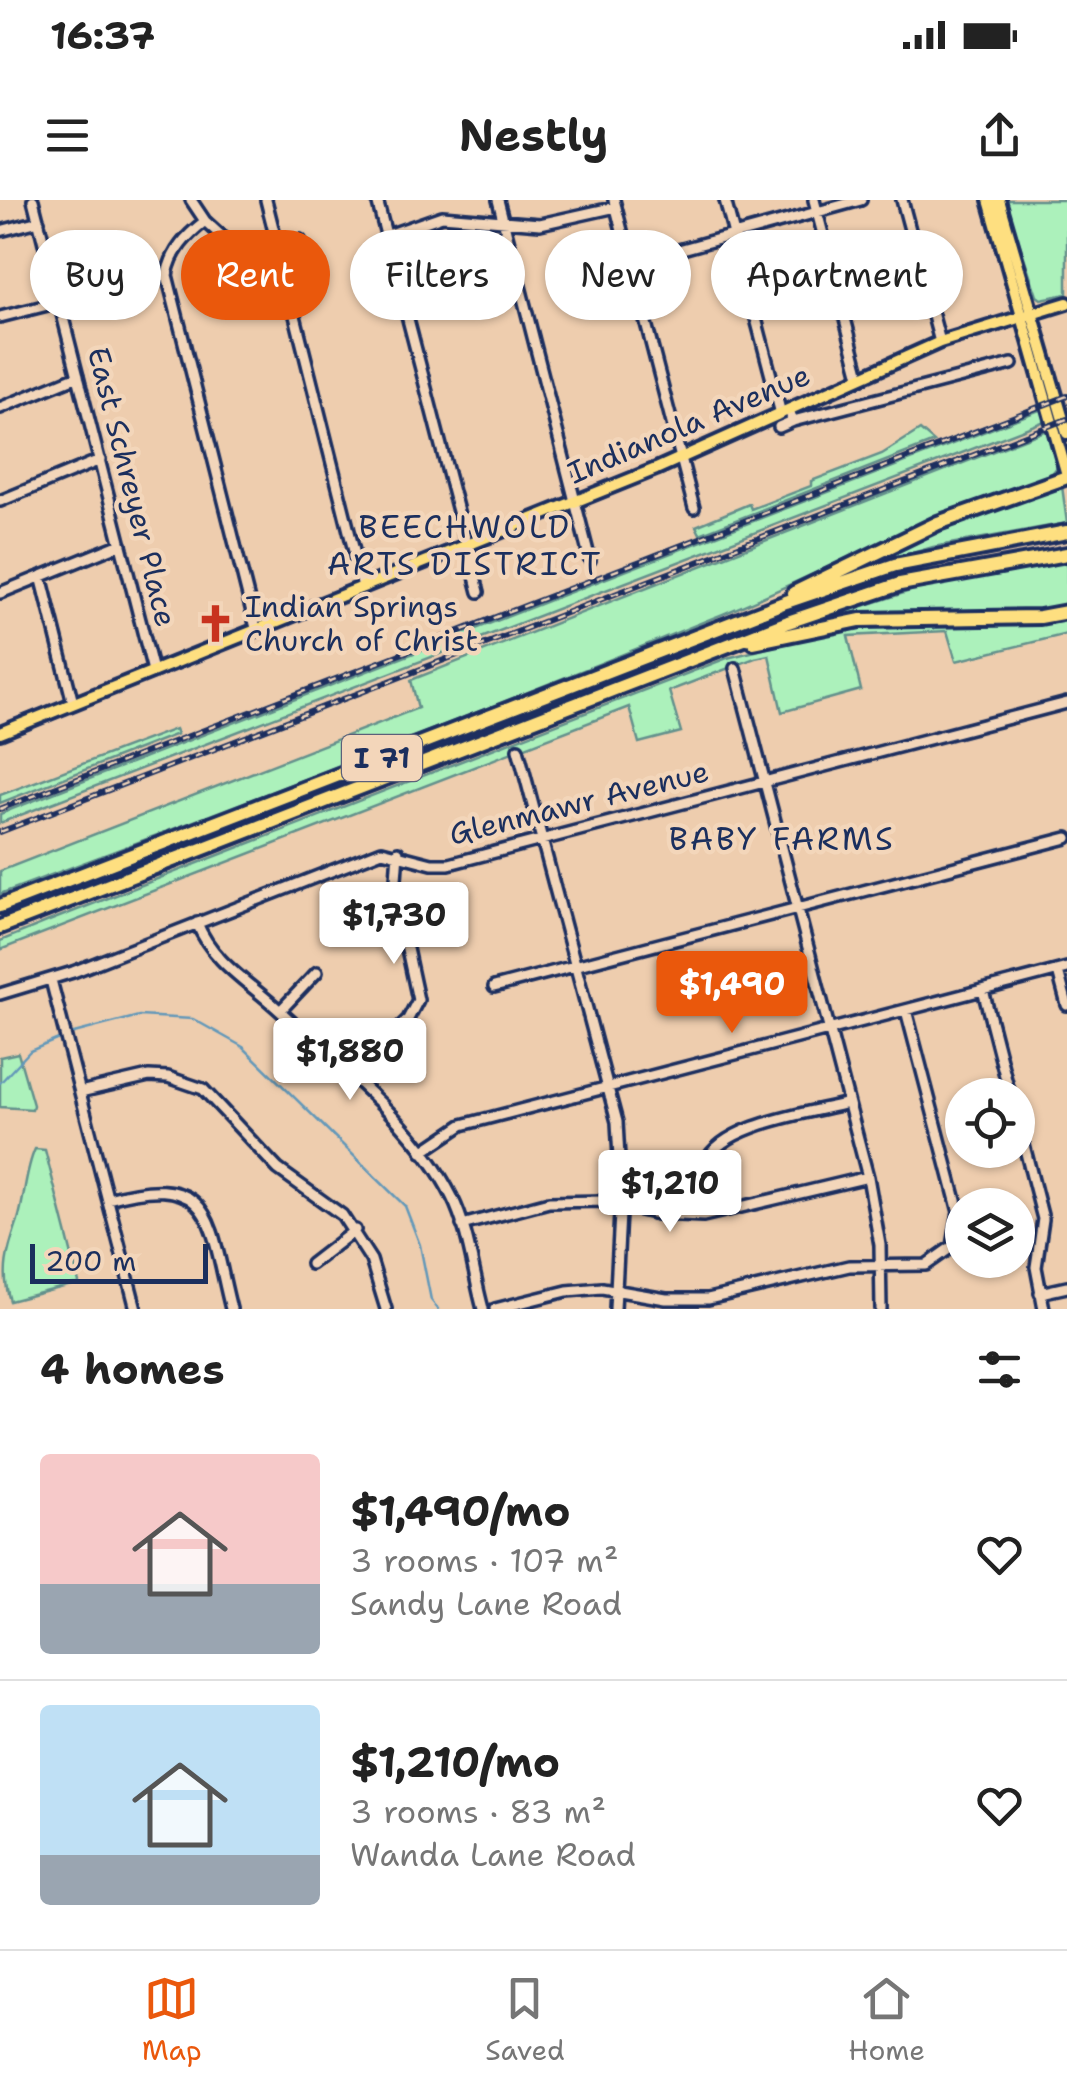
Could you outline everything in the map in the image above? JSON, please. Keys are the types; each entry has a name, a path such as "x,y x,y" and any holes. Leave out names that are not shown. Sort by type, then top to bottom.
{"highway":[{"path":"757,613 938,523 1067,476"},
{"name":"I 71","path":"0,904 757,613 894,566 1064,532"},
{"name":"I 71","path":"0,928 703,655 900,584 1066,554"},
{"path":"703,655 860,620 1040,617 1066,612"},
{"path":"0,937 99,890"}],"main road":[{"path":"988,200 1067,433"},
{"path":"999,200 1067,476"},
{"name":"Indianola Avenue","path":"0,733 788,415 860,376 940,342 1067,303"}],"street":[{"name":"East Schreyer Place","path":"34,200 42,230"},
{"path":"190,200 214,230"},
{"path":"266,200 273,230"},
{"path":"376,200 384,230"},
{"path":"498,200 590,560"},
{"path":"725,200 733,230"},
{"path":"814,200 860,376"},
{"path":"752,230 860,200"},
{"path":"902,200 940,342"},
{"path":"403,230 442,216 540,224 615,204 622,230"},
{"path":"0,231 39,220"},
{"path":"205,222 185,237 170,261 168,275 256,628"},
{"path":"161,277 168,275"},
{"path":"0,317 30,310"},
{"name":"East Schreyer Place","path":"64,320 153,671"},
{"path":"296,320 364,586"},
{"path":"407,320 478,592"},
{"path":"646,320 694,508"},
{"path":"760,320 788,415"},
{"path":"779,426 788,415 1012,364"},
{"path":"0,408 78,376"},
{"path":"0,501 100,460"},
{"path":"0,593 121,544"},
{"path":"41,576 74,703"},
{"path":"735,668 868,1176 881,1266 880,1309"},
{"name":"Glenmawr Avenue","path":"0,994 51,980 370,854 398,852 432,864 449,864 1067,703"},
{"path":"518,749 617,1122 620,1205 615,1309"},
{"path":"494,987 1067,838"},
{"path":"351,1077 408,1019 418,1000 395,894 398,852"},
{"path":"197,923 217,960 280,1011 351,1077 422,1152 452,1197 483,1309"},
{"path":"422,1152 453,1128 1062,970 1067,1004"},
{"path":"280,1011 317,972"},
{"path":"51,980 136,1309"},
{"path":"983,990 1006,1078"},
{"path":"496,1309 566,1290 615,1290 708,1299 826,1270 935,1262 953,1246 960,1224 906,1010"},
{"path":"80,1092 149,1076 168,1077 203,1090 256,1148 324,1200 354,1230 371,1260 386,1309"},
{"path":"703,1216 702,1175 719,1142 740,1132 848,1103"},
{"path":"1030,1168 1043,1219 1036,1268 1044,1309"},
{"path":"462,1225 549,1202 620,1205 657,1214 703,1216 868,1176"},
{"path":"108,1199 156,1187 181,1192 192,1199 210,1225 230,1309"},
{"path":"312,1264 354,1230"},
{"path":"1040,1293 1067,1286"}],"green space":[{"path":"1005,200 1067,200 1067,294 1041,299 1037,296"},
{"path":"1042,409 1045,421 0,823 0,814 12,809"},
{"path":"920,430 934,442 700,534 696,526 749,504 751,509 811,486 811,481 882,454"},
{"path":"1047,430 1057,467 1048,479 962,508 755,600 536,689 0,894 0,871 418,708 411,680"},
{"path":"1062,486 1067,523 933,547 844,573 953,520"},
{"path":"1067,560 1067,607 1024,613 896,613 791,629 932,584"},
{"path":"1067,619 1067,634 956,661 947,631 848,636 861,690 782,712 769,655 755,658 669,691 681,732 639,743 629,707 0,950 0,941 49,921 727,658 869,623 1023,625"},
{"path":"175,729 177,734 0,803 0,795"},
{"path":"18,1053 32,1109 0,1107 0,1057"},
{"path":"35,1149 45,1150 79,1283 10,1301 7,1259"}],"waterway":[{"path":"70,1034 139,1016 193,1019 243,1047 405,1206 420,1245 431,1300 438,1309"},
{"path":"0,1083 30,1051 61,1038"}],"railway":[{"path":"0,809 1067,396"},
{"path":"0,832 1067,419"}],"place":[{"name":"Indian Springs Church of Christ","path":"215,624"}],"district":[{"name":"BEECHWOLD ARTS DISTRICT","path":"465,546"},
{"name":"BABY FARMS","path":"782,839"}]}
